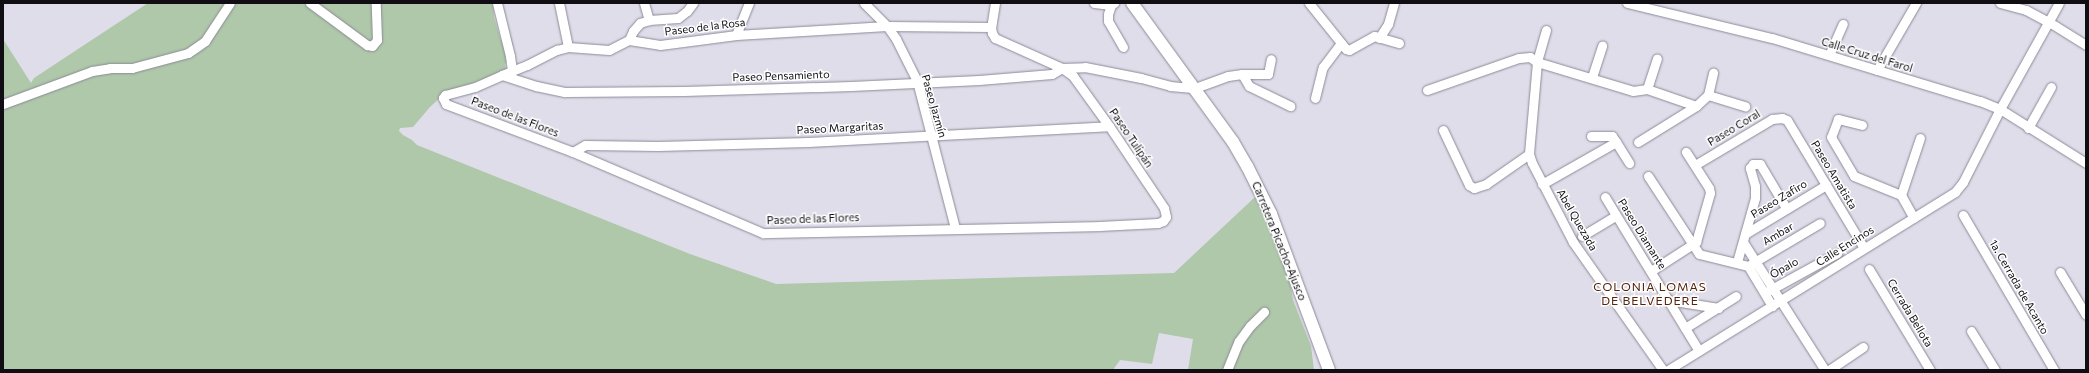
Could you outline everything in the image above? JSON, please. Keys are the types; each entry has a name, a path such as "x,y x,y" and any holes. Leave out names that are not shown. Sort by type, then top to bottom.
{"main road":[{"name":"Carretera Picacho-Ajusco","path":"1135,5 1233,142 1258,187 1285,250 1329,370"},
{"path":"1319,344 1321,370"}],"street":[{"path":"3,104 92,71 110,68 132,68 188,53 205,41 230,3"},
{"path":"310,3 367,45 372,46 377,40 376,3"},
{"path":"497,3 510,56 512,71"},
{"path":"559,3 568,47"},
{"path":"644,3 649,20"},
{"path":"502,75 557,50 568,47 609,50 629,40 633,31 640,23 649,20 678,18 687,12 693,3"},
{"path":"736,35 749,3"},
{"name":"Paseo Jazmín","path":"864,3 887,26 896,39 916,82 955,228"},
{"path":"995,3 991,27 995,38 1002,43 1062,68 1085,67 1141,78 1170,86 1195,88 1228,76 1242,74 1268,74 1272,59"},
{"path":"1094,3 1112,4 1108,14 1108,20 1123,47"},
{"path":"1309,3 1346,49 1349,50 1374,36 1399,43"},
{"path":"1379,38 1388,24 1394,3"},
{"name":"Calle Cruz del Farol","path":"1627,3 1772,38 2000,109 2028,128 2086,163"},
{"path":"1877,70 1916,3"},
{"path":"2000,3 2026,10 2049,22 2086,45"},
{"name":"Calle Encinos","path":"1668,370 1697,347 1772,306 1780,299 1862,245 1914,218 1955,192 1963,182 2000,109 2059,3"},
{"path":"1829,55 1842,24"},
{"name":"Paseo de la Rosa","path":"629,40 660,45 736,35 887,26 991,27"},
{"name":"Abel Quezada","path":"1546,30 1537,62 1529,154 1542,184 1574,242 1663,370"},
{"path":"1315,98 1323,67 1341,43"},
{"path":"1592,77 1602,46"},
{"path":"1427,90 1519,58 1530,57 1537,62 1592,77 1634,91 1647,89 1696,106"},
{"path":"1647,89 1657,59"},
{"name":"Paseo Pensamiento","path":"502,75 536,86 566,92 851,86 979,80 1052,74 1062,68"},
{"name":"Paseo Tulipán","path":"1062,68 1072,76 1109,126 1164,208 1166,218 1158,223"},
{"path":"1638,142 1696,106 1708,95 1713,73"},
{"path":"1242,74 1249,86 1290,106"},
{"name":"Paseo de las Flores","path":"502,75 475,87 445,95 443,98 446,104 573,152 762,233 1099,226 1158,223"},
{"path":"2028,128 2051,87"},
{"path":"1708,95 1745,106"},
{"name":"Paseo Coral","path":"1695,166 1772,119 1782,118 1787,120"},
{"path":"1862,125 1838,119 1831,138 1854,176 1901,195 1914,218"},
{"name":"Paseo Amatista","path":"1787,120 1862,245"},
{"name":"Paseo Margaritas","path":"573,152 585,145 658,146 808,142 930,134 1109,126"},
{"path":"1443,130 1469,185 1474,188 1486,184 1529,154"},
{"path":"1591,136 1612,136 1629,163"},
{"path":"1901,195 1920,138"},
{"path":"1542,184 1616,142"},
{"path":"1652,271 1696,242 1710,193 1709,188 1686,152"},
{"path":"1738,262 1755,198 1755,186 1750,168 1753,164 1760,164 1786,208"},
{"path":"1648,176 1699,254 1752,264 1773,288 1825,370"},
{"name":"Paseo Zafiro","path":"1744,238 1786,208 1826,185"},
{"name":"Paseo Diamante","path":"1605,197 1615,216 1652,271 1697,347"},
{"name":"1a. Cerrada de Acanto","path":"1963,215 2054,370"},
{"path":"1582,236 1615,216"},
{"name":"Ambar","path":"1752,264 1820,223"},
{"path":"1744,238 1752,264 1764,293 1772,306"},
{"name":"Ópalo","path":"1764,293 1837,253"},
{"name":"Cerrada Bellota","path":"1868,269 1930,370"},
{"path":"2060,272 2086,315"},
{"path":"1685,328 1736,296"},
{"path":"1668,300 1718,308"},
{"path":"1227,370 1239,341 1250,326 1264,312"},
{"path":"1971,331 1995,370"},
{"path":"1829,370 1863,347"}],"green space":[{"path":"148,3 493,3 494,17 501,41 504,34 511,37 513,46 505,65 506,70 443,95 430,107 413,127 400,128 399,131 403,135 417,145 690,254 776,284 1174,273 1255,197 1289,276 1293,300 1311,346 1314,370 1188,370 1193,339 1159,333 1152,364 1120,360 1113,370 3,370 3,39 31,83 34,78"}],"district":[{"name":"COLONIA LOMAS DE BELVEDERE","path":"1650,294"}]}
